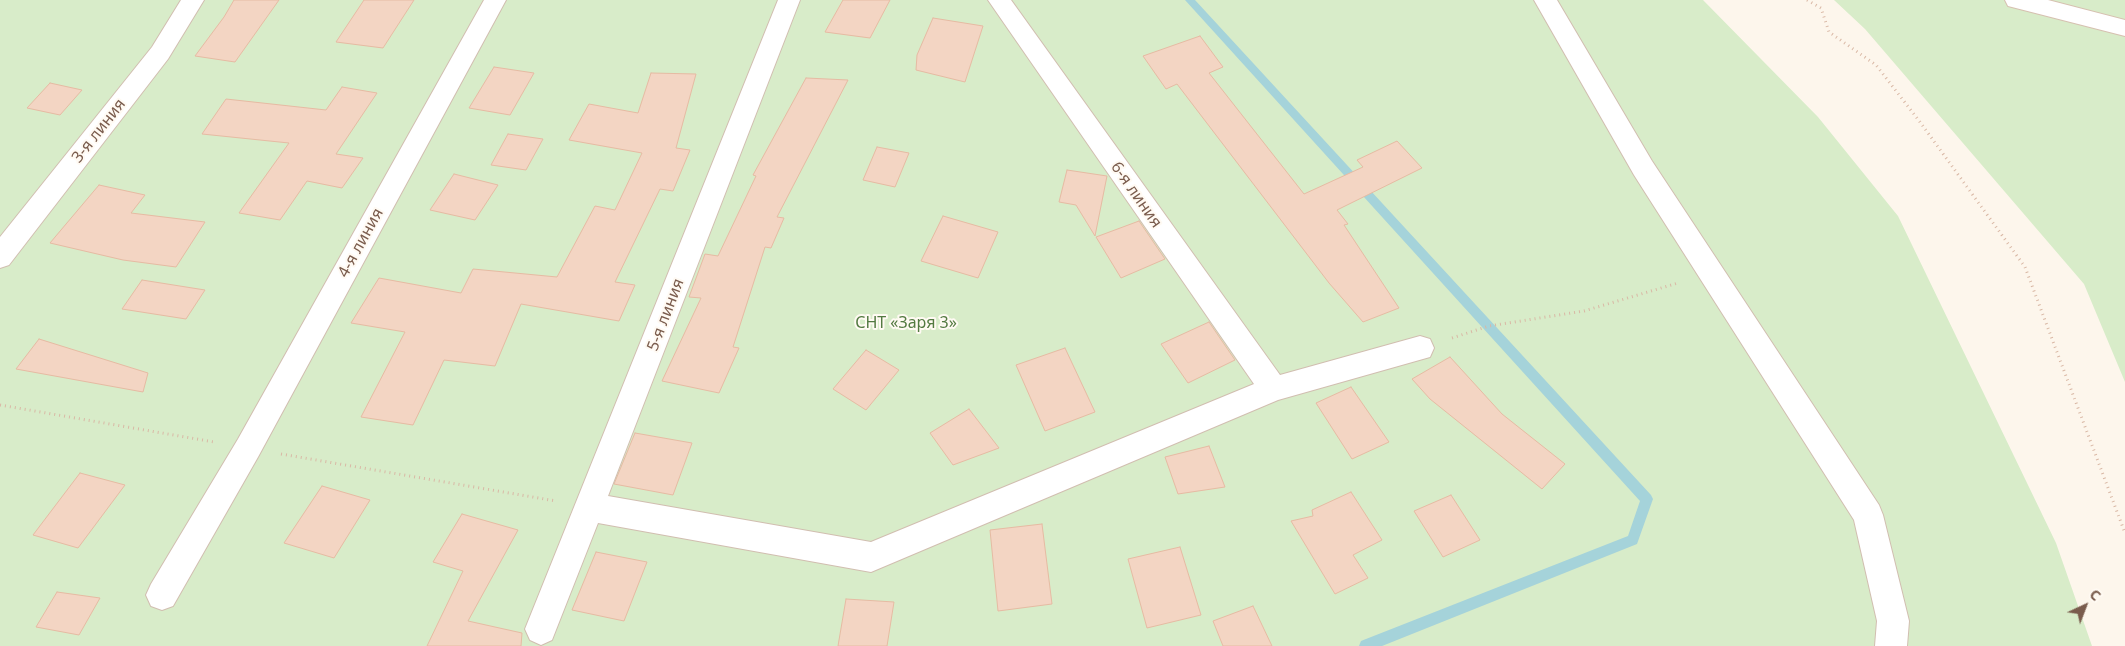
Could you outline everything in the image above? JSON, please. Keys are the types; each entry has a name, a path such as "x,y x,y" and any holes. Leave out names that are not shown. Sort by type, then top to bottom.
{"street":[{"name":"3-я линия","path":"0,257 160,53 192,0"},
{"name":"4-я линия","path":"162,595 248,448 494,0"},
{"name":"5-я линия","path":"541,629 789,0"},
{"name":"6-я линия","path":"999,0 1274,389"},
{"path":"1545,0 1643,168 1868,515 1893,620 1891,646"},
{"path":"2016,0 2125,28"},
{"path":"590,507 871,557 1274,389 1420,348"}],"path":[{"path":"1807,0 1821,8 1829,32 1876,65 1920,122 2025,267 2125,533"},
{"path":"1420,348 1489,326 1584,311 1711,273"},
{"path":"0,405 590,507"}],"green space":[{"name":"СНТ «Заря 3»","path":"0,0 1703,0 1818,117 1898,216 2056,543 2092,646 0,646"},
{"path":"1834,0 2125,0 2125,382 2084,284 1865,29"}],"building":[{"path":"234,0 279,0 235,62 195,56 224,17"},
{"path":"364,0 414,0 383,48 336,42"},
{"path":"843,0 890,0 870,38 825,32"},
{"path":"933,18 983,26 965,82 916,70 917,55"},
{"path":"1200,36 1223,67 1209,73 1304,194 1363,167 1357,160 1397,141 1422,168 1337,210 1348,224 1344,225 1399,308 1363,322 1329,283 1177,84 1166,89 1143,56"},
{"path":"494,67 534,73 510,115 469,108"},
{"path":"651,73 696,74 676,148 690,150 673,191 660,189 615,282 635,285 619,321 521,304 495,366 444,360 413,425 361,417 405,332 351,323 379,278 461,293 473,269 557,277 595,206 615,210 642,153 569,140 589,104 638,113"},
{"path":"806,78 848,80 777,217 784,218 771,248 765,247 733,347 739,348 719,393 662,381 701,298 689,297 705,254 718,256 756,176 753,175"},
{"path":"50,83 82,90 60,115 27,108"},
{"path":"342,87 377,93 336,154 363,158 342,188 307,181 280,220 239,213 289,143 202,134 226,99 326,110"},
{"path":"508,134 543,139 526,170 491,165"},
{"path":"877,147 909,153 895,187 863,180"},
{"path":"1067,170 1107,176 1095,236 1076,205 1059,202"},
{"path":"454,174 498,185 475,220 430,210"},
{"path":"99,185 145,195 131,213 205,222 176,267 123,260 50,243"},
{"path":"943,216 998,232 978,278 921,261"},
{"path":"1139,221 1165,259 1121,278 1096,237"},
{"path":"142,280 205,290 186,319 122,309"},
{"path":"1209,322 1235,360 1188,383 1161,344"},
{"path":"39,339 148,373 143,392 16,369"},
{"path":"1065,348 1095,412 1045,431 1016,365"},
{"path":"866,350 899,370 866,410 833,389"},
{"path":"1450,357 1502,414 1565,464 1542,489 1430,399 1412,379"},
{"path":"1351,387 1389,442 1352,459 1316,403"},
{"path":"969,409 999,448 953,465 930,433"},
{"path":"635,433 692,443 673,495 614,484"},
{"path":"1209,446 1225,487 1178,494 1165,457"},
{"path":"80,473 125,485 78,548 33,535"},
{"path":"322,486 370,500 334,558 284,543"},
{"path":"1351,492 1382,540 1353,555 1368,578 1335,594 1291,521 1313,516 1312,510"},
{"path":"1451,495 1480,540 1443,557 1414,511"},
{"path":"462,514 518,530 468,621 522,633 521,646 427,646 463,571 433,562"},
{"path":"1042,524 1052,604 998,611 990,530"},
{"path":"1180,547 1201,615 1147,628 1128,559"},
{"path":"596,552 647,562 624,621 572,610"},
{"path":"57,592 100,598 79,635 36,627"},
{"path":"846,599 894,602 887,646 838,646"},
{"path":"1253,606 1272,646 1223,646 1213,621"}],"waterway":[{"path":"1190,0 1647,499 1633,540 1366,646"}]}
